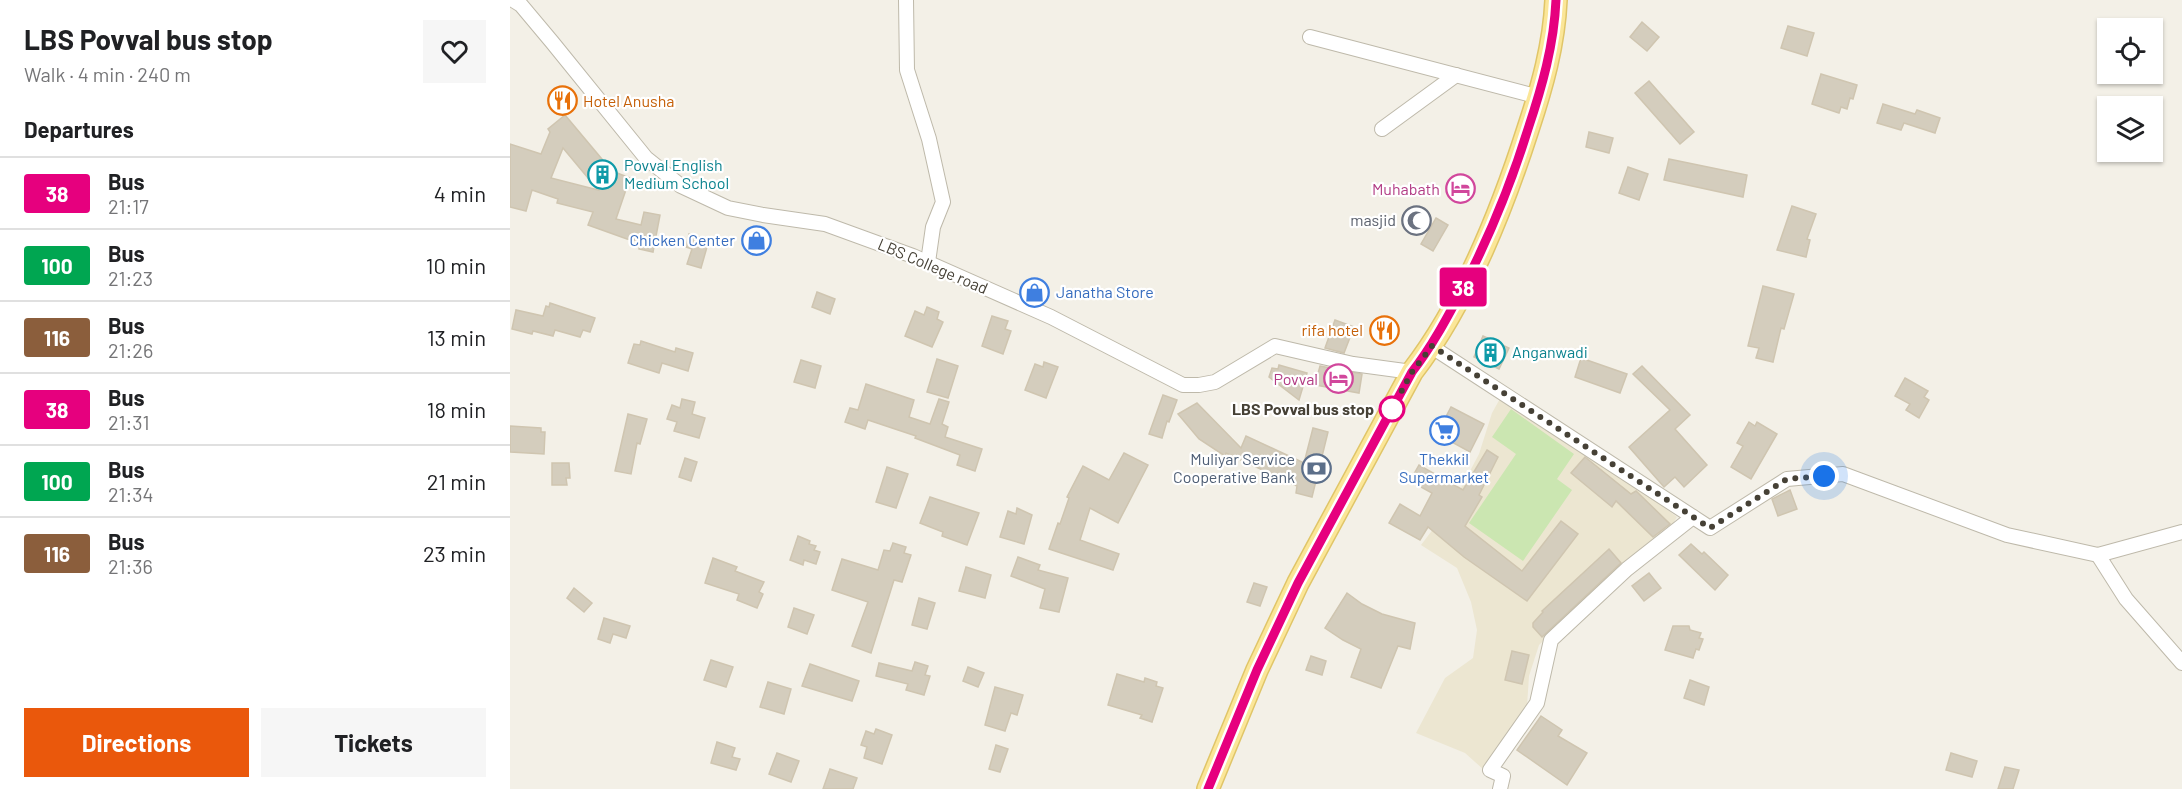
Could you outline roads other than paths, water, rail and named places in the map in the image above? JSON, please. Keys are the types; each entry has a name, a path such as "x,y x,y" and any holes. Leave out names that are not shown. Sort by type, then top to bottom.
{"main road":[{"path":"1208,789 1257,670 1298,583 1412,372 1432,346 1478,258 1510,185 1539,97 1551,51 1556,0"}],"street":[{"name":"LBS College road","path":"513,0 521,5 646,158 681,186 728,208 825,224 928,262 1051,316 1183,385 1215,382 1275,346 1353,364 1412,372"},
{"path":"906,0 907,70 929,139 943,202 933,227 928,262"},
{"path":"1310,37 1539,97"},
{"path":"1382,129 1456,75"},
{"path":"1432,346 1710,528 1787,479 1842,474 2007,535 2098,555 2182,532"},
{"path":"1500,789 1503,776 1490,770 1537,703 1551,640 1627,569 1693,517"},
{"path":"2098,555 2126,599 2182,663"}],"place":[{"name":"Hotel Anusha","path":"562,101"},
{"name":"Povval English Medium School","path":"603,174"},
{"name":"Muhabath","path":"1461,189"},
{"name":"masjid","path":"1417,220"},
{"name":"Chicken Center","path":"756,240"},
{"name":"Janatha Store","path":"1035,292"},
{"name":"rifa hotel","path":"1384,330"},
{"name":"Anganwadi","path":"1491,352"},
{"name":"Povval","path":"1339,379"},
{"name":"LBS Povval bus stop","path":"1392,409"},
{"name":"Thekkil Supermarket","path":"1444,431"},
{"name":"Muliyar Service Cooperative Bank","path":"1316,468"}]}
